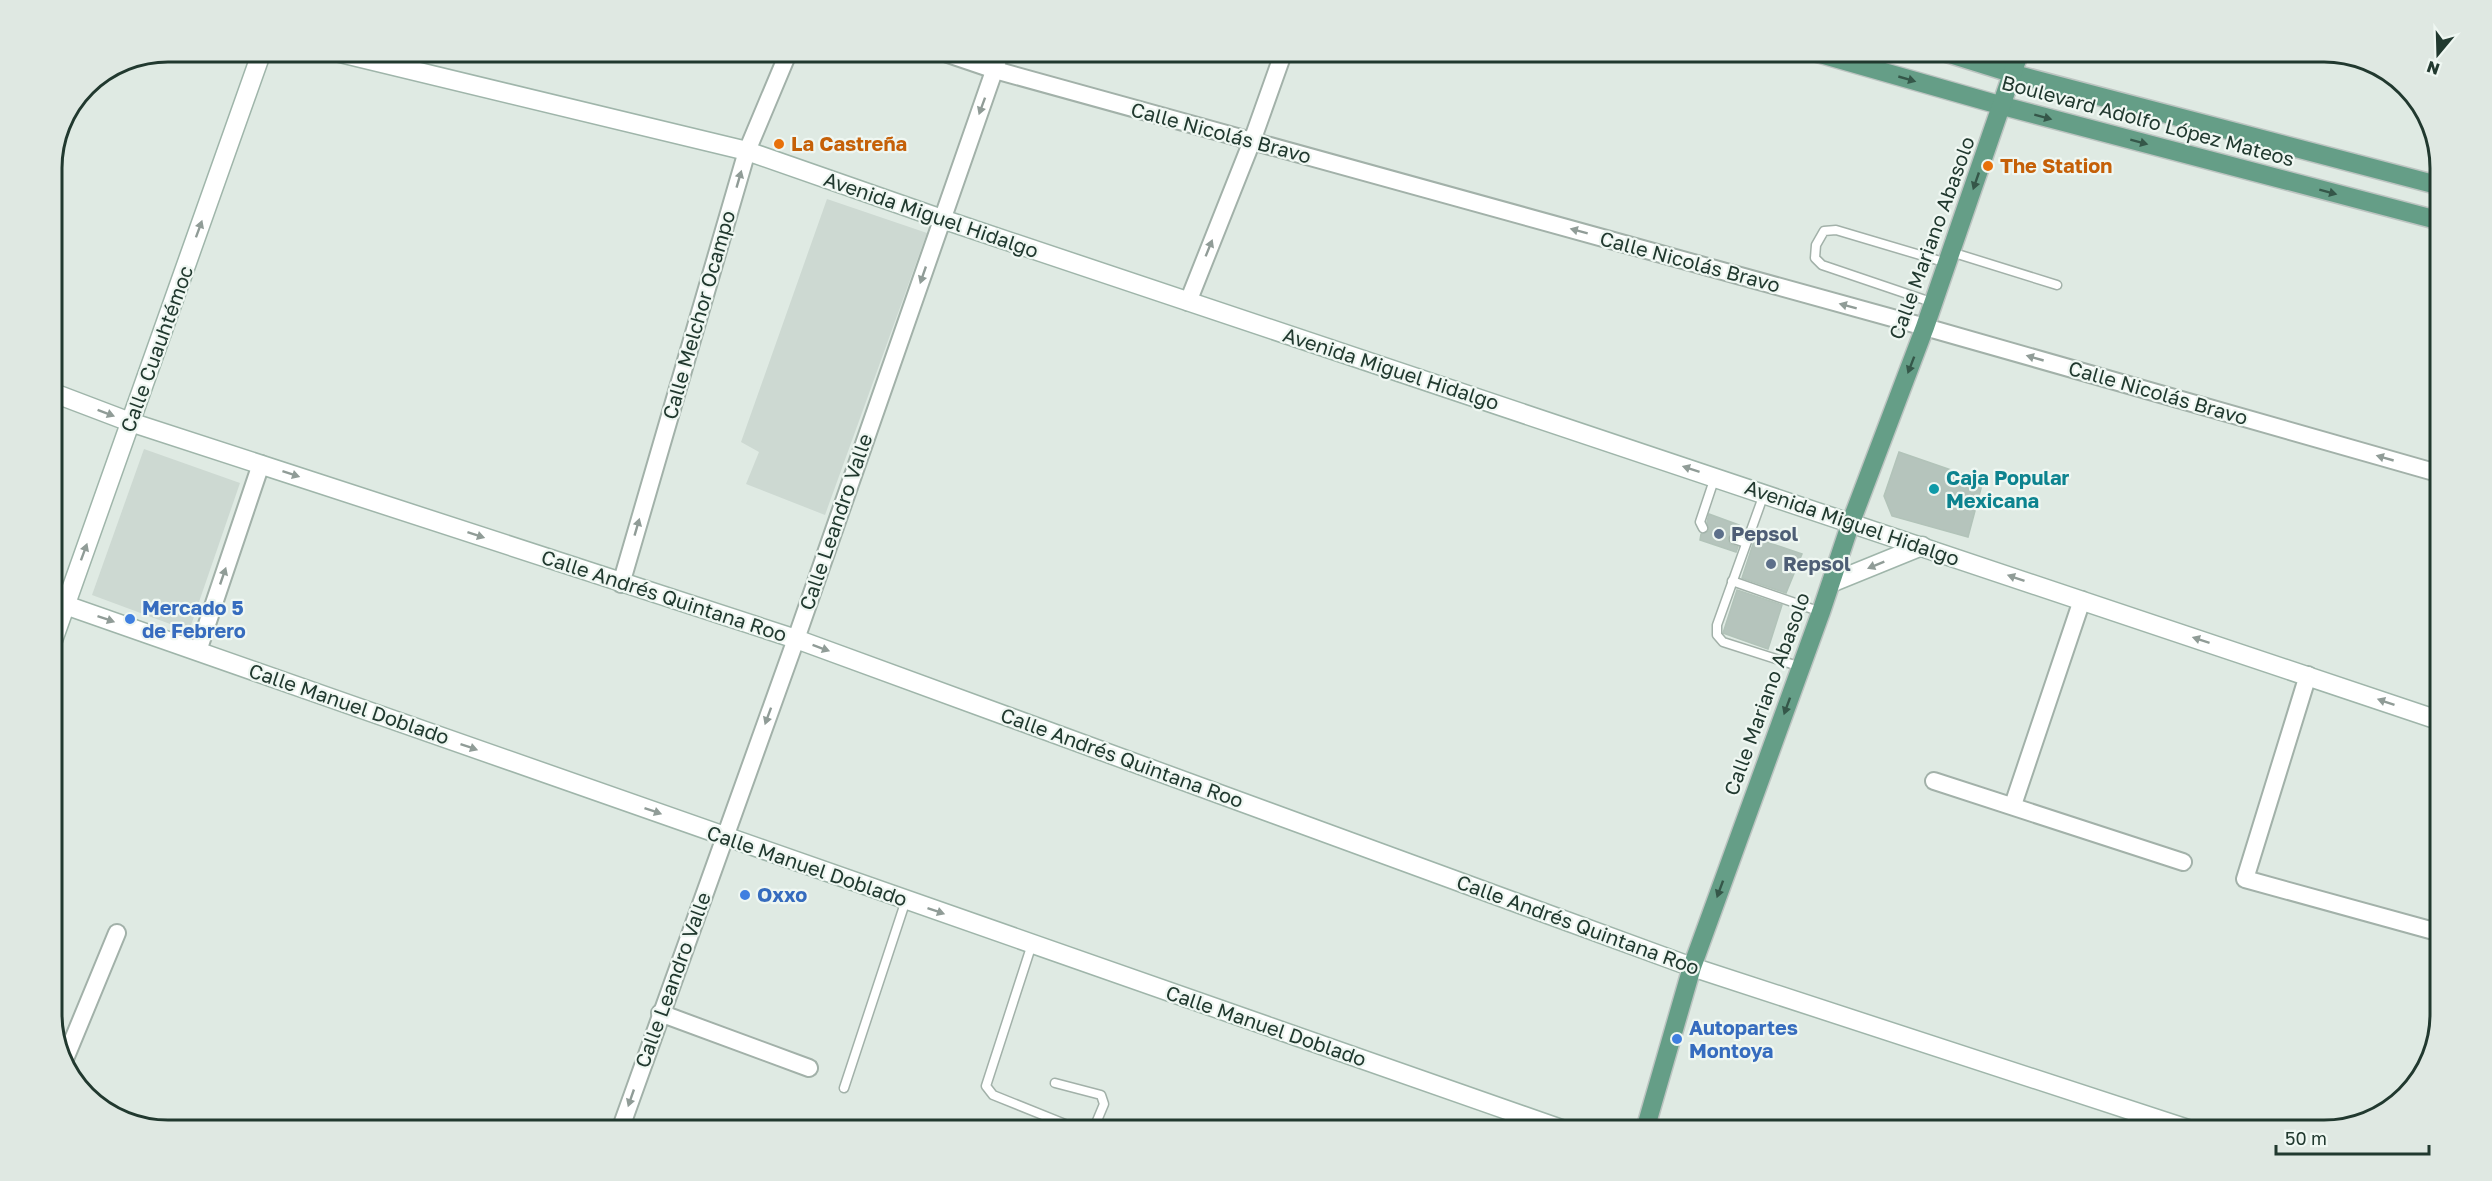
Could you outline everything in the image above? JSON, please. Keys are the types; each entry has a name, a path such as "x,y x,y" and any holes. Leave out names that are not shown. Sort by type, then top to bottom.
{"main road":[{"name":"Calle Cuauhtémoc","path":"62,592 130,422 258,62"},
{"name":"Avenida Miguel Hidalgo","path":"378,62 747,151 1188,302 2430,717"},
{"name":"Boulevard Adolfo López Mateos","path":"1849,62 2003,106 2430,218"},
{"name":"Boulevard Adolfo López Mateos","path":"1975,62 2430,183"},
{"name":"Calle Mariano Abasolo","path":"1648,1120 1692,967 1821,612 1851,522 1934,303 2017,62"},
{"name":"Calle Andrés Quintana Roo","path":"62,396 130,422 621,584 796,639 1692,967 2160,1120"},
{"path":"1831,583 1922,546"},
{"name":"Calle Manuel Doblado","path":"62,603 1535,1120"}],"street":[{"name":"Calle Melchor Ocampo","path":"621,584 747,151 784,62"},
{"name":"Calle Nicolás Bravo","path":"971,62 1925,327 2430,471"},
{"name":"Calle Leandro Valle","path":"623,1120 796,639 998,62"},
{"path":"1188,302 1252,141 1280,62"},
{"path":"198,651 261,464"},
{"path":"2013,805 2082,600"},
{"path":"2308,675 2245,879 2430,930"},
{"path":"1934,781 2183,862"},
{"path":"68,1051 117,933"},
{"path":"660,1013 809,1068"}],"lane":[{"path":"1934,303 1822,265 1815,258 1816,245 1824,231 1836,230 2057,285"},
{"path":"1703,528 1700,522 1715,477"},
{"path":"1764,493 1717,625 1717,635 1723,642 1801,667"},
{"path":"1734,539 1746,543"},
{"path":"1732,581 1821,612"},
{"path":"844,1088 906,900"},
{"path":"1032,944 986,1086 993,1095 1055,1120"},
{"path":"1054,1083 1101,1095 1104,1104 1097,1120"}],"shaded area":[{"path":"827,199 927,233 825,515 746,484 759,452 741,442"},
{"path":"144,449 240,483 189,631 92,595"}],"building":[{"name":"Caja Popular Mexicana","path":"1899,452 1983,481 1968,537 1892,516 1884,496"},
{"name":"Pepsol","path":"1709,514 1739,525 1737,531 1743,533 1742,535 1733,533 1728,538 1730,544 1738,547 1736,552 1700,540 1701,534 1709,531 1707,522"},
{"name":"Repsol","path":"1755,538 1802,554 1786,593 1742,578"},
{"name":"Repsol","path":"1737,590 1782,605 1768,649 1723,633"}],"place":[{"name":"La Castreña","path":"779,144"},
{"name":"The Station","path":"1988,166"},
{"name":"Caja Popular Mexicana","path":"1934,489"},
{"name":"Pepsol","path":"1719,534"},
{"name":"Repsol","path":"1771,564"},
{"name":"Mercado 5 de Febrero","path":"130,619"},
{"name":"Oxxo","path":"745,895"},
{"name":"Autopartes Montoya","path":"1677,1039"}]}
